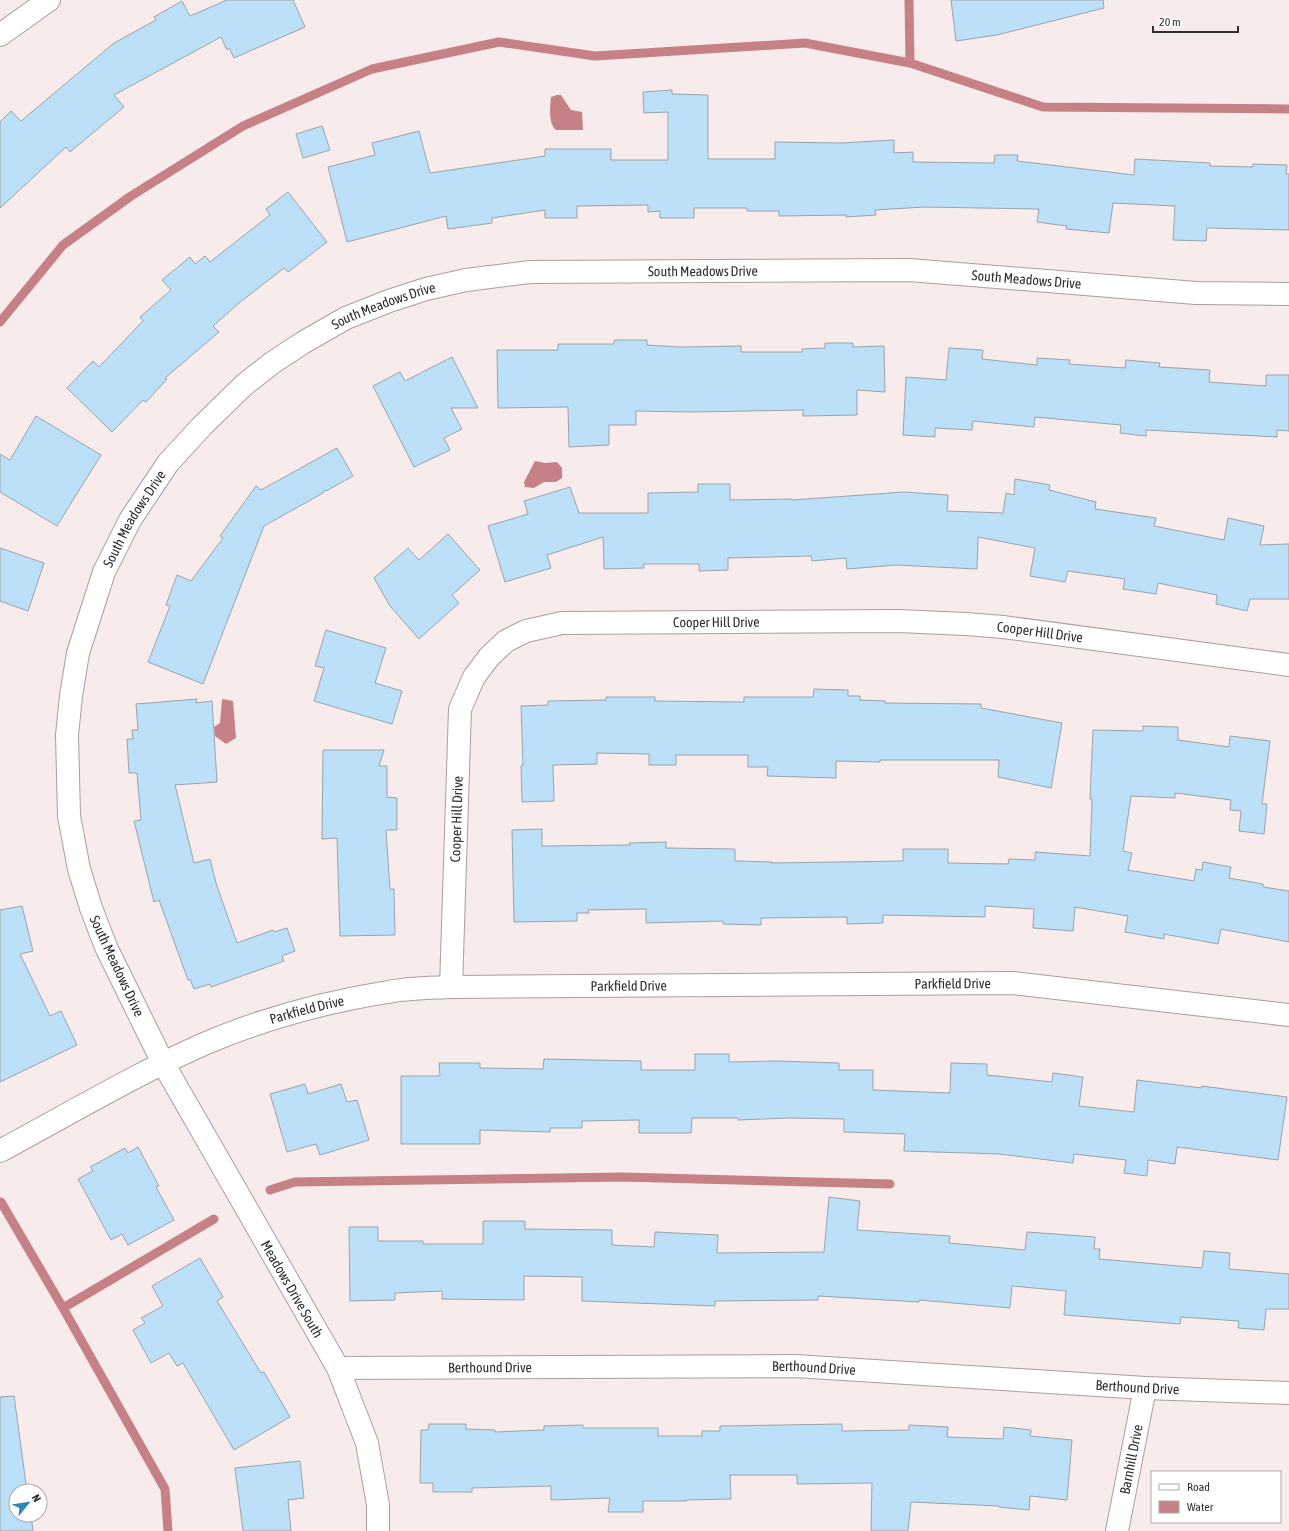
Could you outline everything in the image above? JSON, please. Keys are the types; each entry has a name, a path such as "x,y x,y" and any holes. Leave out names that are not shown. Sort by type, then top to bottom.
{"street":[{"path":"0,35 49,0"},
{"name":"South Meadows Drive","path":"163,1063 106,947 91,908 79,869 69,816 67,735 71,696 78,654 104,572 130,520 168,463 202,426 244,385 272,363 304,342 346,318 389,301 426,288 466,280 530,272 909,270 1196,293 1289,294"},
{"name":"Cooper Hill Drive","path":"451,987 460,708 474,677 489,657 506,641 526,631 562,623 906,621 1003,627 1289,665"},
{"name":"Parkfield Drive","path":"0,1151 163,1063 205,1044 265,1021 325,1005 389,992 451,987 1013,983 1289,1015"},
{"name":"Meadows Drive South","path":"163,1063 338,1368 367,1443 378,1505 378,1531"},
{"name":"Berthound Drive","path":"338,1368 794,1366 1145,1388 1289,1392"},
{"name":"Barnhill Drive","path":"1117,1531 1145,1388"}],"water":[{"path":"561,95 571,110 582,112 583,130 556,130 553,127 550,115 551,97"},
{"path":"535,461 545,463 557,462 562,468 562,478 556,482 544,482 534,488 525,487 524,482"},
{"path":"222,699 233,701 236,738 226,744 215,736 214,727 220,723"}],"building":[{"path":"227,0 293,0 305,27 234,58 229,48 227,50 221,37 114,95 124,107 70,152 66,147 0,208 0,122 11,111 21,121 114,43 156,20 154,17 182,1 190,16"},
{"path":"951,0 1103,0 1104,8 997,35 956,41"},
{"path":"672,90 672,94 708,95 708,159 775,159 775,142 841,143 894,140 894,153 913,152 913,162 994,163 995,155 1018,155 1017,161 1134,175 1135,159 1210,163 1210,166 1253,167 1253,164 1287,165 1286,174 1289,174 1289,230 1207,228 1206,241 1173,240 1175,206 1113,203 1109,233 1066,229 1067,226 1037,222 1039,209 924,207 875,210 876,215 846,217 846,215 779,216 779,211 747,211 747,208 694,208 694,218 660,218 660,211 648,212 648,205 577,206 577,218 545,218 545,210 492,218 492,223 448,229 446,216 347,242 328,167 375,155 372,143 419,131 430,173 545,156 545,149 611,149 611,160 668,160 668,112 644,113 643,92"},
{"path":"322,126 330,150 303,158 296,134"},
{"path":"288,192 327,242 288,272 284,268 239,303 213,326 219,332 165,378 167,379 146,402 143,400 112,432 67,388 93,361 99,367 143,321 140,317 171,290 162,280 190,257 195,264 205,256 210,262 270,215 266,209"},
{"path":"614,340 647,340 647,345 681,347 741,346 741,352 802,352 802,349 825,348 825,343 853,343 853,347 884,346 885,392 857,390 857,415 803,416 803,410 692,412 636,411 636,425 609,425 609,445 569,447 568,407 498,408 497,350 558,350 558,344 614,344"},
{"path":"949,348 983,350 982,359 1037,365 1037,358 1070,360 1069,364 1125,368 1126,360 1160,363 1159,367 1210,370 1209,382 1266,386 1266,375 1289,375 1289,431 1277,430 1277,437 1146,430 1146,436 1120,433 1121,425 1035,417 1034,427 973,421 972,430 935,428 935,437 903,435 906,377 946,380"},
{"path":"452,357 478,408 451,408 462,429 444,438 450,450 414,467 373,386 400,372 405,381"},
{"path":"36,416 101,455 57,526 0,492 0,454 10,460"},
{"path":"337,448 353,476 326,491 325,490 323,493 264,526 203,684 148,662 170,606 166,605 177,575 191,581 223,538 220,536 256,486 261,490"},
{"path":"1015,479 1050,485 1049,490 1096,502 1095,509 1156,518 1154,526 1224,540 1228,518 1264,526 1260,545 1289,544 1289,599 1250,599 1247,611 1216,604 1217,595 1158,583 1156,594 1123,589 1125,579 1068,571 1065,582 1030,576 1035,548 978,537 977,569 896,565 847,569 846,558 812,561 811,556 728,558 728,570 699,571 699,564 643,564 644,568 604,569 603,537 547,555 551,568 505,582 488,526 528,514 524,501 570,487 579,513 648,513 648,493 698,492 698,484 730,484 730,500 792,500 904,492 948,495 947,511 1003,513 1006,493 1014,495"},
{"path":"448,534 480,570 452,595 459,603 419,639 390,606 374,578 408,548 419,560"},
{"path":"0,548 44,563 28,611 0,601"},
{"path":"326,630 386,648 375,683 402,691 392,724 314,701 324,668 315,666"},
{"path":"814,689 848,690 848,696 860,696 860,700 885,701 885,703 981,704 981,708 1062,723 1051,788 998,777 999,760 880,760 880,762 836,761 836,778 767,776 768,767 748,767 748,755 676,755 676,765 649,765 649,754 597,753 597,764 553,765 554,801 522,802 521,766 523,765 521,706 548,705 548,701 606,700 606,697 655,697 655,701 744,702 744,697 813,697"},
{"path":"197,699 196,703 212,701 217,782 175,785 194,863 210,859 216,883 237,943 273,930 274,932 287,928 295,951 282,956 284,961 211,987 210,984 194,989 190,979 188,980 159,900 154,902 134,821 141,820 137,773 129,773 127,739 133,739 132,730 138,730 136,704"},
{"path":"1143,726 1178,727 1178,740 1229,747 1230,736 1270,741 1262,804 1267,804 1264,834 1239,831 1241,811 1230,810 1231,800 1175,793 1175,798 1131,796 1123,851 1132,853 1128,870 1194,881 1196,869 1202,870 1203,862 1231,867 1229,878 1263,884 1263,887 1289,891 1289,942 1221,929 1218,944 1164,934 1164,939 1125,932 1128,916 1075,907 1073,931 1033,928 1034,909 985,906 985,917 883,915 883,923 847,924 847,917 761,918 761,925 723,924 723,921 646,923 646,909 588,910 589,913 577,913 577,921 514,922 512,830 542,829 542,846 630,845 629,843 666,842 666,848 735,849 735,861 772,862 771,863 903,861 903,849 948,849 948,863 1008,864 1009,859 1035,860 1035,852 1090,856 1092,799 1090,799 1093,730 1143,731"},
{"path":"323,750 384,750 379,766 387,766 387,797 397,798 397,830 386,830 390,889 394,889 395,935 340,936 337,838 322,839"},
{"path":"22,906 33,951 20,954 50,1016 61,1011 77,1045 0,1082 0,910"},
{"path":"695,1054 729,1054 729,1062 778,1061 839,1063 839,1070 873,1070 873,1090 950,1093 951,1063 987,1064 987,1075 1052,1082 1053,1073 1083,1077 1079,1106 1134,1112 1137,1080 1202,1088 1202,1086 1287,1097 1278,1160 1177,1147 1175,1164 1148,1160 1147,1176 1124,1173 1126,1160 1074,1154 1073,1163 999,1154 904,1151 905,1134 844,1132 844,1119 790,1118 738,1120 738,1118 692,1118 691,1133 639,1133 639,1120 582,1121 582,1128 550,1128 550,1132 480,1130 480,1144 401,1144 401,1076 440,1076 439,1063 480,1063 480,1068 543,1069 544,1059 641,1061 641,1070 695,1070"},
{"path":"305,1084 308,1094 341,1084 347,1102 357,1100 369,1140 320,1155 316,1144 287,1152 270,1094"},
{"path":"138,1147 159,1186 156,1187 174,1220 128,1245 122,1234 111,1240 78,1179 93,1171 90,1167 125,1148 128,1153"},
{"path":"829,1197 860,1201 857,1230 950,1236 949,1243 1025,1250 1027,1232 1095,1237 1094,1249 1100,1249 1099,1259 1202,1268 1204,1251 1230,1253 1229,1269 1289,1274 1289,1309 1266,1309 1264,1330 1238,1328 1239,1321 1181,1317 1180,1324 1064,1315 1066,1291 1012,1286 1010,1308 919,1300 919,1302 818,1296 818,1300 715,1301 715,1306 582,1301 582,1277 524,1276 524,1300 442,1299 442,1291 395,1293 395,1300 350,1301 349,1227 378,1227 378,1241 423,1241 423,1244 483,1244 483,1221 525,1221 525,1229 612,1230 612,1245 654,1247 655,1232 718,1235 717,1253 824,1252"},
{"path":"200,1258 223,1297 217,1301 261,1373 264,1372 290,1417 234,1450 183,1363 177,1366 169,1353 151,1363 133,1330 145,1323 141,1318 163,1306 152,1286"},
{"path":"14,1396 26,1483 8,1483 8,1523 32,1523 33,1531 0,1531 0,1397"},
{"path":"429,1424 466,1424 466,1429 495,1430 495,1432 544,1430 544,1426 583,1425 583,1428 658,1428 658,1436 702,1436 702,1431 720,1431 720,1426 842,1424 842,1431 909,1430 909,1425 948,1427 947,1437 1003,1439 1004,1427 1031,1430 1030,1436 1072,1440 1067,1500 1030,1496 1029,1510 999,1506 911,1502 908,1531 871,1531 872,1483 797,1484 797,1475 730,1475 731,1499 643,1501 643,1512 608,1512 610,1498 551,1500 551,1486 472,1488 472,1492 433,1492 433,1483 420,1483 421,1430 428,1430"},
{"path":"300,1461 304,1498 288,1500 291,1531 243,1531 235,1468"}],"waterway":[{"path":"909,0 910,63"},
{"path":"0,322 63,245 131,196 243,126 372,69 499,42 595,56 805,43 910,63 1043,107 1289,109"},
{"path":"270,1190 295,1182 622,1177 890,1184"},
{"path":"1,1202 63,1308 165,1489 168,1531"},
{"path":"63,1308 214,1219"}]}
